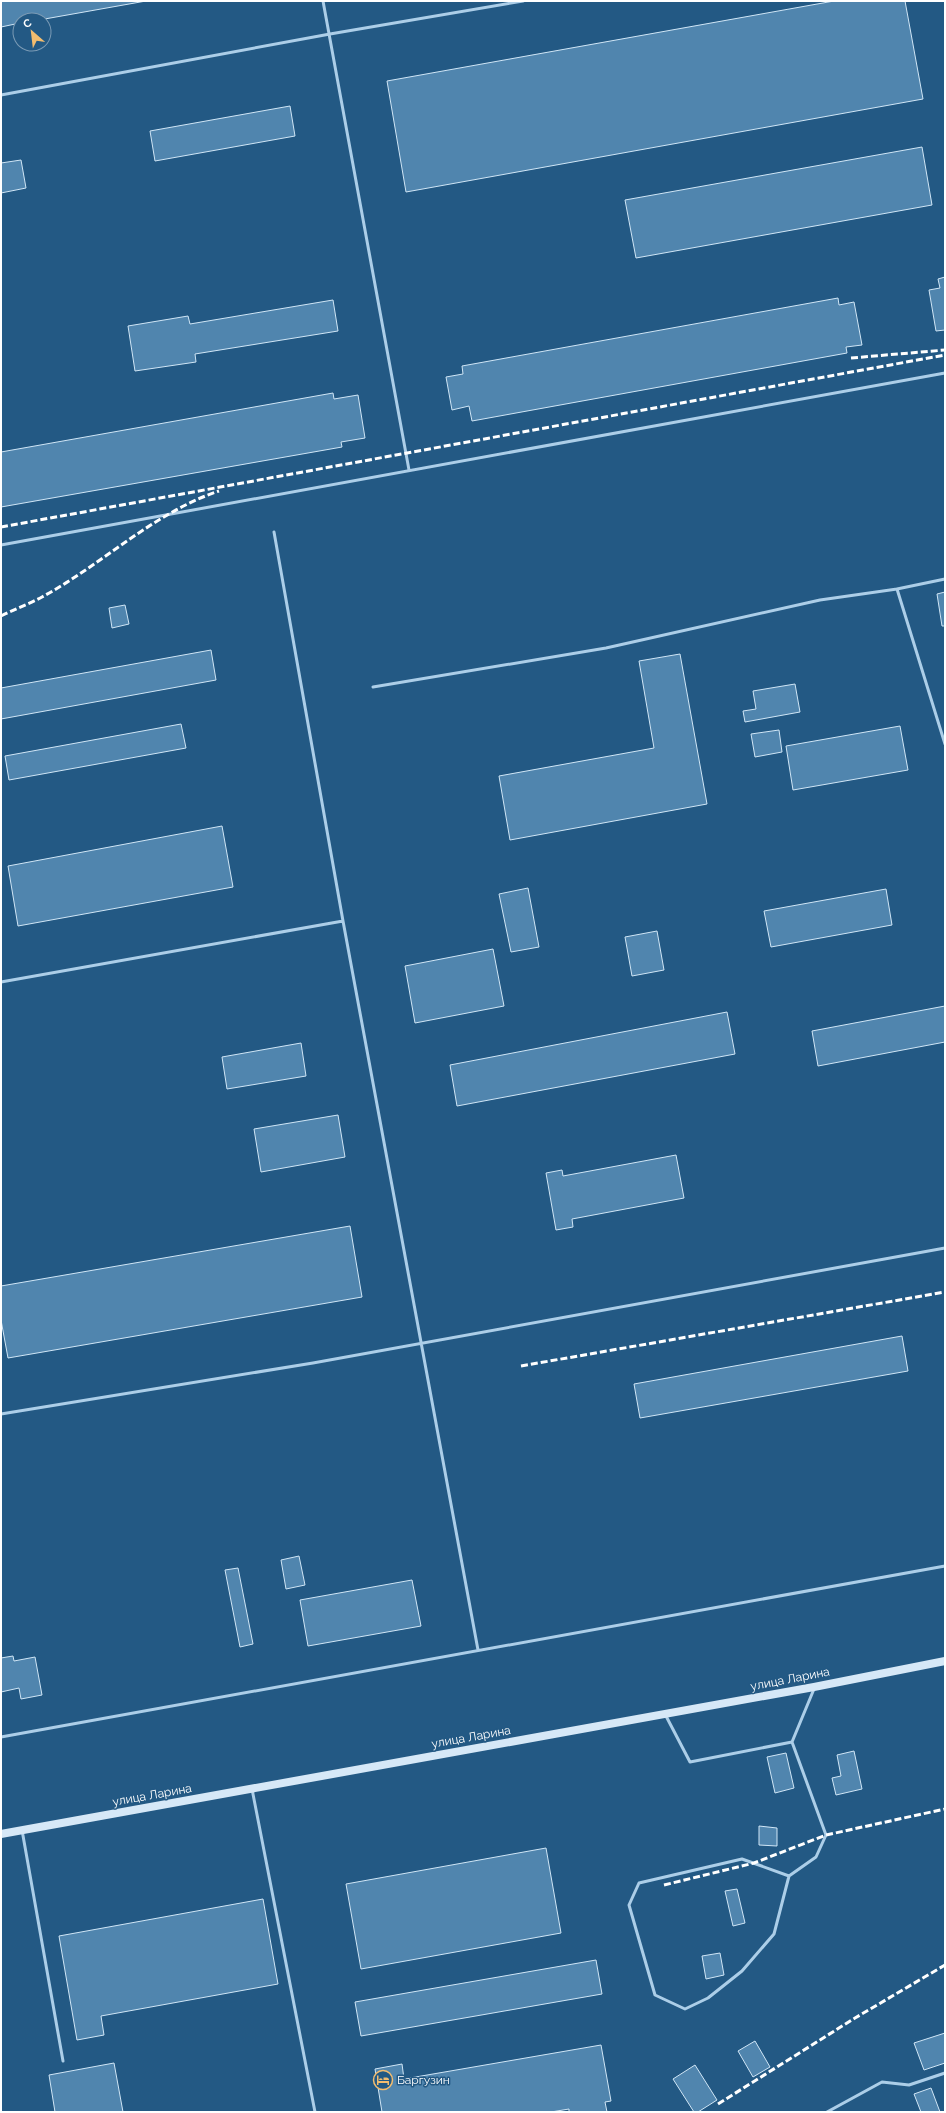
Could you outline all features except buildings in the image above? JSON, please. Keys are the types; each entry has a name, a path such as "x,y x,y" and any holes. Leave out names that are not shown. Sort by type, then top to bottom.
{"street":[{"name":"улица Ларина","path":"1,1834 814,1687 945,1661"}],"lane":[{"path":"323,1 409,470"},
{"path":"1,95 330,34 523,1"},
{"path":"1,545 945,373"},
{"path":"274,532 342,921 478,1650"},
{"path":"372,687 606,648 820,600 897,590 945,579"},
{"path":"897,590 945,744"},
{"path":"1,982 342,921"},
{"path":"1,1414 314,1363 945,1248"},
{"path":"1,1737 945,1566"},
{"path":"789,1876 742,1859 639,1883 629,1905 655,1996 685,2009 708,1998 742,1971 774,1934 789,1876 816,1857 826,1834 792,1742 814,1687"},
{"path":"665,1714 690,1762 792,1742"},
{"path":"252,1789 315,2112"},
{"path":"22,1830 63,2061"},
{"path":"827,2112 882,2082 909,2085 945,2073"}],"railway":[{"path":"851,358 945,350"},
{"path":"1,527 945,355"},
{"path":"1,616 37,600 64,584 172,512 219,491"},
{"path":"521,1366 945,1292"},
{"path":"664,1885 754,1863 826,1835 945,1809"},
{"path":"718,2104 855,2018 945,1965"}],"place":[{"name":"Баргузин","path":"383,2080"}]}
